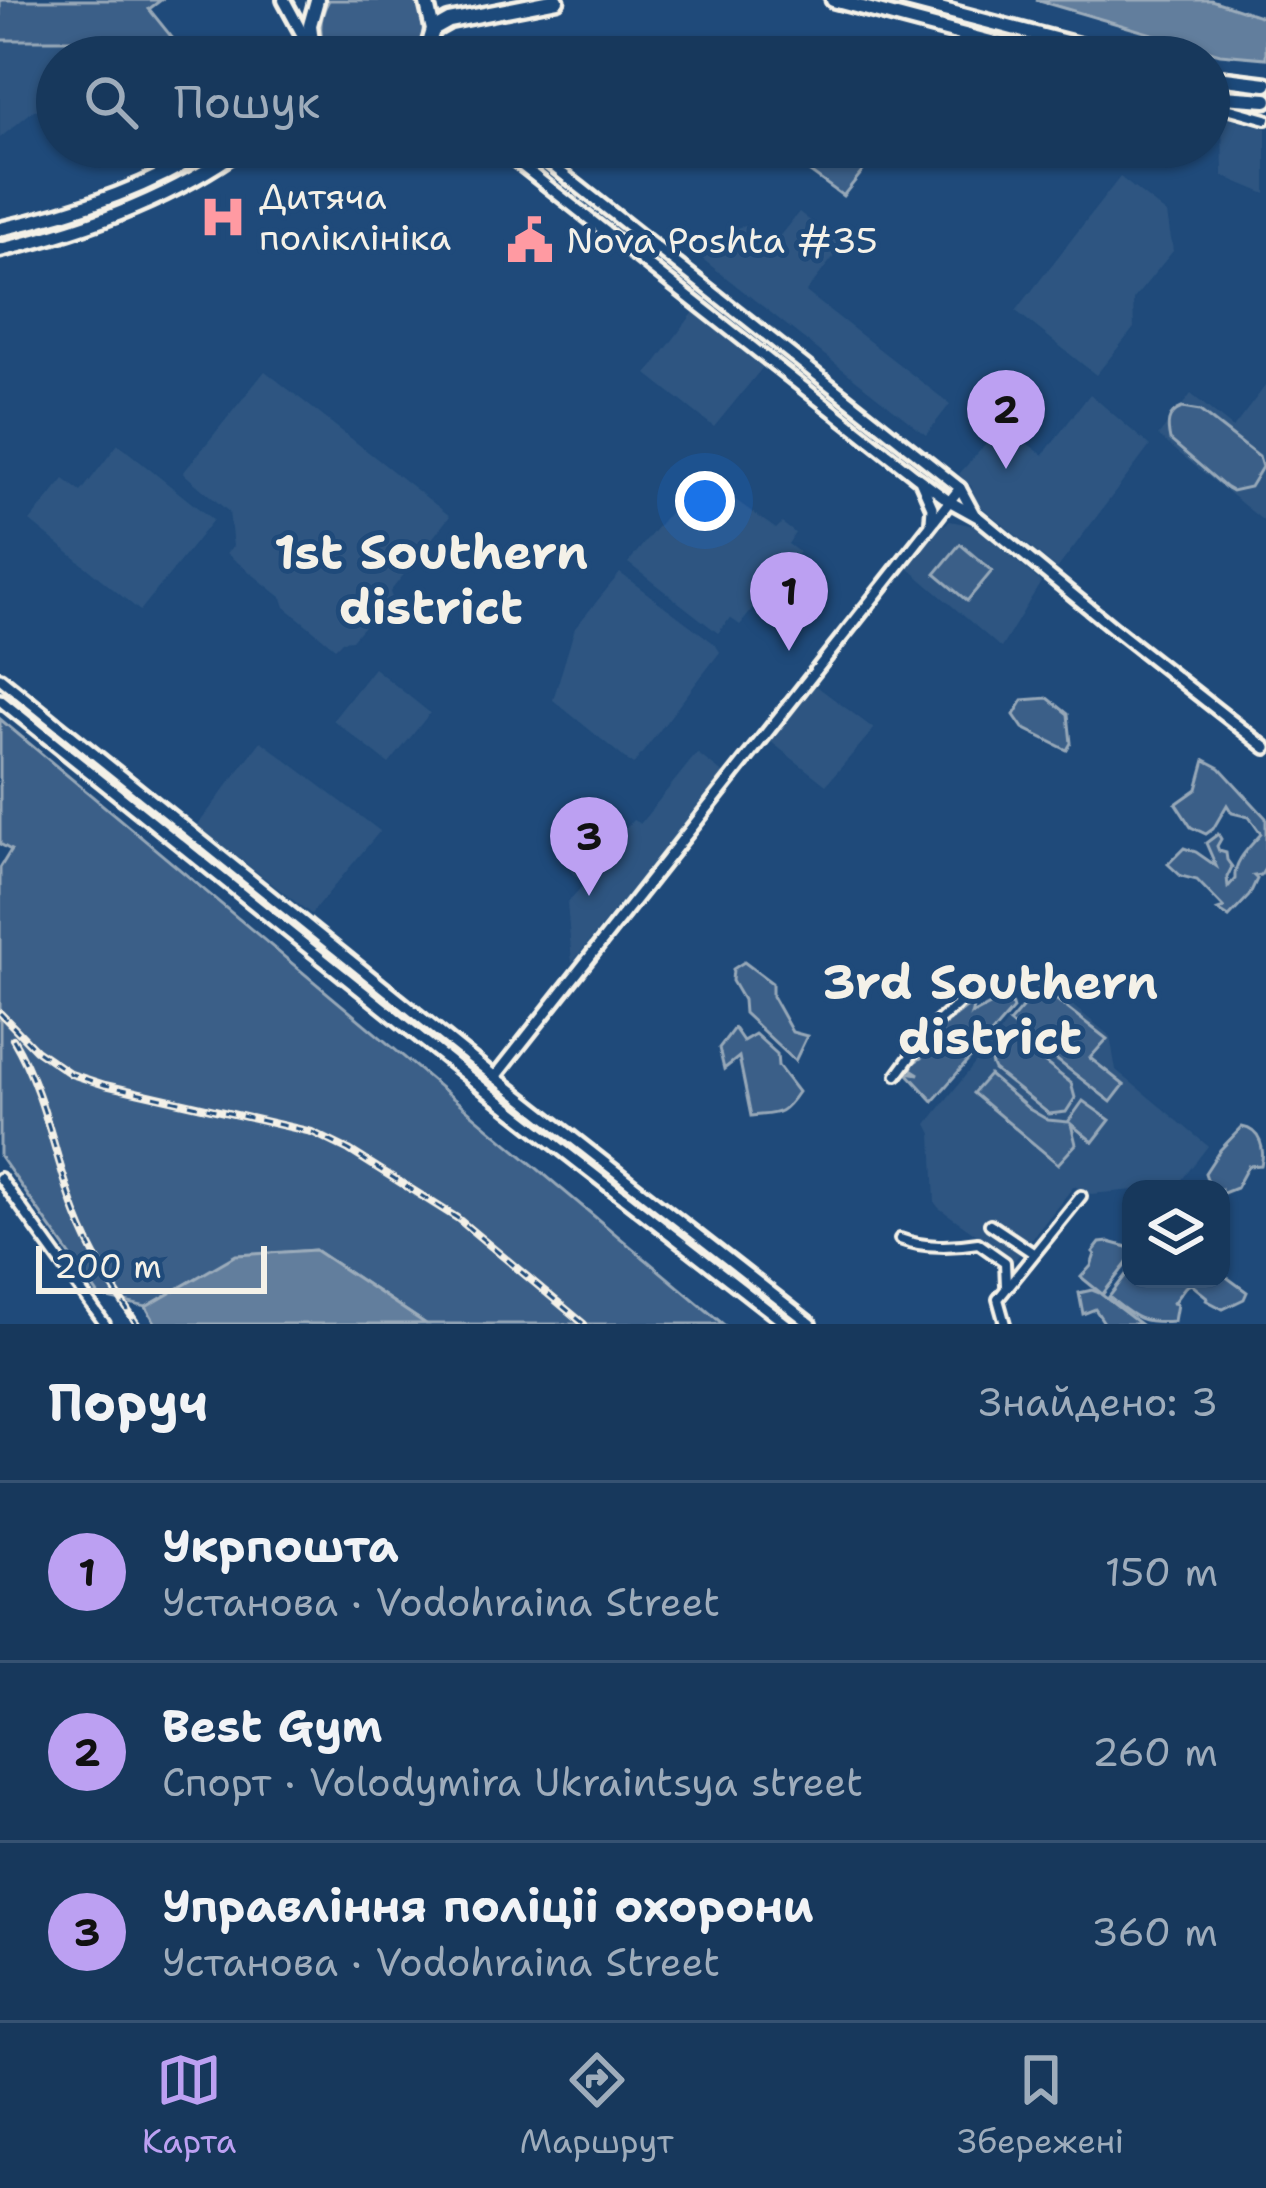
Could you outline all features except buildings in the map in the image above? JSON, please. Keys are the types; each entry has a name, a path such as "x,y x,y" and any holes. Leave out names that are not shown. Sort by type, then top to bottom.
{"main road":[{"path":"284,0 302,36"},
{"path":"311,36 317,0"},
{"path":"426,0 429,36"},
{"path":"437,36 448,20 557,0"},
{"path":"833,0 865,3 976,36"},
{"path":"906,0 1040,36"},
{"path":"1230,80 1266,84"},
{"path":"1230,100 1266,100"},
{"path":"0,229 64,213 178,168"},
{"path":"0,250 130,209 214,168"},
{"path":"26,223 30,243"}],"street":[{"path":"1230,107 1266,119"},
{"path":"525,168 918,478 974,514 1266,748"},
{"path":"556,168 960,488 974,514"},
{"path":"918,478 929,497 931,524"},
{"path":"485,1090 960,488"},
{"path":"931,524 951,514 974,514"},
{"path":"0,678 495,1077 812,1324"},
{"path":"0,700 485,1090 786,1324"},
{"path":"897,1076 932,1027 967,996"},
{"path":"0,1178 105,1324"},
{"path":"998,1299 1081,1196"},
{"path":"990,1224 1033,1253"},
{"path":"900,1239 915,1245 978,1243 1005,1262 1008,1281 998,1299 1005,1324"}],"shaded area":[{"path":"0,0 161,0 149,9 171,36 36,36 36,40 0,40"},
{"path":"329,0 415,0 422,36 322,36"},
{"path":"1036,0 1211,0 1266,18 1266,58 1230,55 1230,36 1159,36"},
{"path":"0,40 36,40 36,110 0,138"},
{"path":"1230,118 1266,128 1266,194 1223,176 1223,168 1230,168"},
{"path":"804,168 865,168 843,196"},
{"path":"1120,177 1167,214 1173,251 1133,300 1134,328 1096,375 1016,311"},
{"path":"799,212 842,246 806,292 950,404 926,435 686,246 745,225 773,244"},
{"path":"694,312 763,367 714,427 647,374"},
{"path":"265,371 450,516 390,592 392,598 381,613 374,614 352,640 335,648 226,553 233,546 229,512 183,473"},
{"path":"1266,385 1266,523 1158,436 1191,394 1233,428"},
{"path":"1090,394 1150,446 1057,569 978,504 971,486 959,474 1003,425 1043,455"},
{"path":"1182,408 1200,411 1259,457 1262,467 1250,487 1232,491 1225,487 1170,440 1169,421"},
{"path":"118,444 213,520 140,611 30,521 64,479 81,492"},
{"path":"694,482 716,497 730,496 776,529 782,523 795,533 788,544 799,552 740,625 730,618 718,633 628,563"},
{"path":"950,521 975,526 1041,582 1001,648 908,568 937,530"},
{"path":"960,544 992,571 967,601 935,574"},
{"path":"620,573 720,652 633,765 553,700 575,628"},
{"path":"374,668 430,713 389,764 333,720"},
{"path":"815,685 874,729 826,785 770,741"},
{"path":"1048,698 1068,714 1071,743 1067,750 1023,728 1014,715 1023,700"},
{"path":"0,719 723,1324 426,1324 315,1250 236,1256 146,1307 99,1296 0,1156 0,868 11,850 0,844"},
{"path":"261,741 380,831 311,914 197,826"},
{"path":"697,753 724,774 572,963 567,903 585,883 566,863 589,835 614,840 633,820 640,824"},
{"path":"1205,760 1220,768 1266,818 1266,867 1254,876 1257,879 1249,896 1229,917 1218,910 1224,908 1197,880 1181,876 1168,864 1184,848 1216,866 1206,843 1218,834 1219,851 1226,853 1232,867 1228,887 1240,860 1261,834 1249,817 1232,813 1227,805 1206,834 1191,827 1176,804 1197,789"},
{"path":"744,962 772,983 772,996 792,1032 807,1036 795,1061 744,1013 743,1000 732,981 733,969"},
{"path":"1041,980 1110,1036 1116,1070 1208,1146 1182,1180 1122,1180 1122,1191 1091,1194 1074,1186 1014,1261 935,1203 932,1134 927,1124"},
{"path":"1040,987 1107,1039 1090,1058 1124,1085 1111,1102 1009,1023"},
{"path":"1009,995 1013,1009 933,1101 906,1072 919,1074 911,1069 913,1063 921,1058 932,1035 975,1001 971,1015"},
{"path":"734,1028 743,1041 755,1034 777,1054 778,1066 798,1092 783,1109 751,1116 739,1057 724,1069 719,1048"},
{"path":"1005,1041 1017,1041 1071,1083 1075,1098 1066,1112 1049,1114 994,1070 992,1053"},
{"path":"989,1075 1048,1120 1068,1122 1083,1101 1110,1120 1093,1142 1071,1124 1076,1144 1058,1164 973,1093"},
{"path":"1242,1127 1254,1132 1260,1142 1261,1165 1248,1166 1230,1190 1230,1180 1207,1180 1205,1173"},
{"path":"1100,1243 1122,1246 1122,1269 1102,1295 1140,1324 1105,1324 1095,1309 1083,1314 1079,1293 1102,1294 1081,1277"},
{"path":"315,1250 426,1324 156,1324 146,1307 236,1255"},
{"path":"1122,1280 1122,1288 1184,1288 1173,1303 1177,1304 1174,1321 1145,1320 1109,1297"},
{"path":"1230,1280 1247,1292 1244,1299 1223,1309 1196,1288 1230,1288"}],"railway":[{"path":"0,1013 36,1050 71,1074 312,1132 349,1150 457,1218 584,1324"},
{"path":"13,1039 34,1082 83,1230 137,1324"}],"place":[{"name":"Дитяча поліклініка","path":"223,217"},
{"name":"Nova Poshta #35","path":"530,240"},
{"name":"Best Gym","path":"1006,469"},
{"name":"Укрпошта","path":"789,651"},
{"name":"Управлiння полiцii охорони","path":"589,896"}],"district":[{"name":"1st Southern district","path":"431,580"},
{"name":"3rd Southern district","path":"990,1010"}]}
